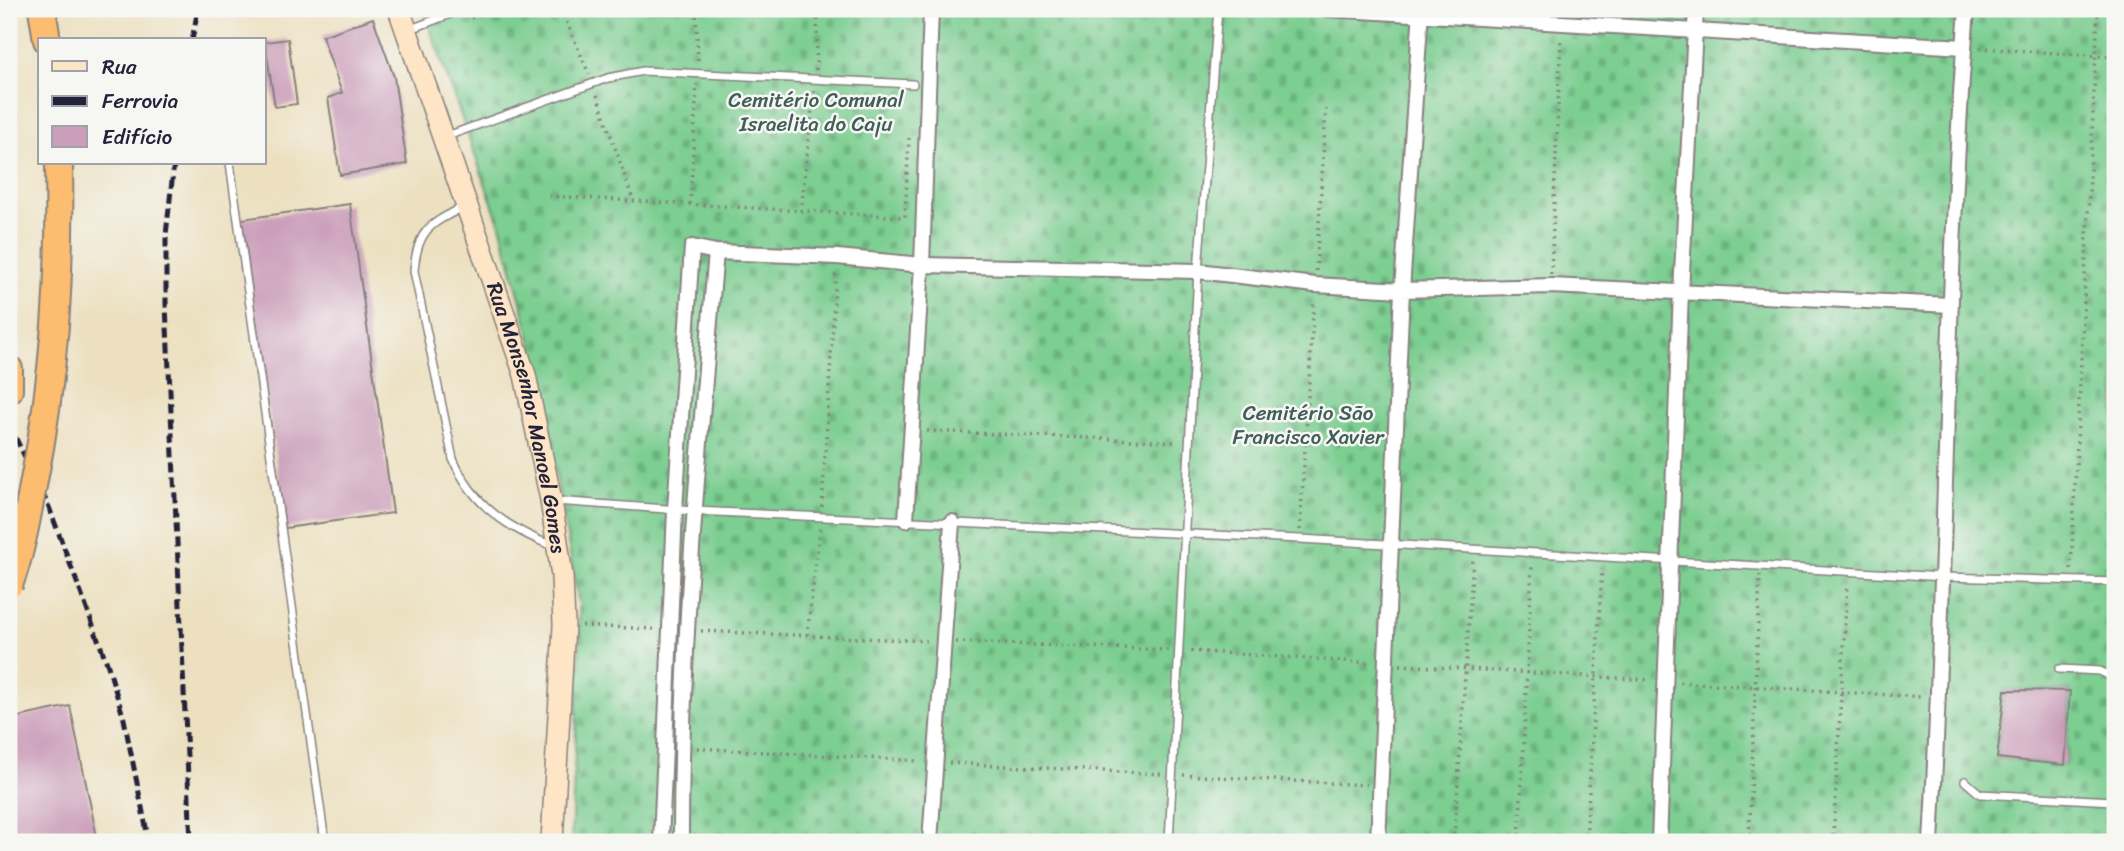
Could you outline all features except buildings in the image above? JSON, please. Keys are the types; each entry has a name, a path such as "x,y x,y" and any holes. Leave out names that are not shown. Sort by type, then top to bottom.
{"highway":[{"path":"42,9 47,38"},
{"path":"9,584 28,513 50,390 60,273 59,164"},
{"path":"9,369 9,390"}],"street":[{"name":"Rua Monsenhor Manoel Gomes","path":"400,9 525,375 551,500 562,576 564,625 552,842"},
{"path":"906,520 922,265 932,9"},
{"path":"1327,9 1421,12 1562,24 1964,47"},
{"path":"1659,842 1681,292 1696,9"},
{"path":"1931,842 1940,698 1951,305 1967,9"},
{"path":"1378,842 1402,290 1421,12"},
{"path":"661,842 675,510 692,247 716,252 837,257 922,265 1198,271 1315,285 1402,290 1551,286 1951,305"},
{"path":"681,842 681,747 694,511 716,252"},
{"path":"930,842 952,522"}],"lane":[{"path":"407,30 464,9"},
{"path":"1169,842 1198,271 1218,9"},
{"path":"443,137 593,83 643,71 912,84"},
{"path":"230,164 325,842"},
{"path":"467,205 443,218 420,237 415,251 414,271 453,459 468,488 502,522 522,534 558,548"},
{"path":"551,500 675,510 1300,539 1944,577 2115,582"},
{"path":"2059,669 2100,671 2115,679"},
{"path":"1965,781 1980,794 2114,802 2115,771"}],"path":[{"path":"561,9 593,83 633,201"},
{"path":"690,204 698,73 696,9"},
{"path":"801,211 815,81 818,9"},
{"path":"2070,582 2098,9"},
{"path":"1551,286 1562,24"},
{"path":"1964,47 2115,57"},
{"path":"1300,539 1326,109"},
{"path":"549,196 905,217 909,138"},
{"path":"807,636 821,516 837,257"},
{"path":"913,430 1191,443"},
{"path":"1454,842 1474,549"},
{"path":"1519,842 1533,552"},
{"path":"1586,842 1603,557"},
{"path":"1749,842 1761,566"},
{"path":"1833,842 1847,571"},
{"path":"564,625 670,630"},
{"path":"687,631 1180,650 1940,698"},
{"path":"681,747 1380,785"}],"green space":[{"name":"Cemitério São Francisco Xavier","path":"423,9 2115,9 2115,842 571,842 580,639 579,604 533,347 501,228","holes":["2005,690 2070,691 2065,765 1997,758"]}],"railway":[{"path":"192,38 198,9"},
{"path":"174,164 166,235 166,305 191,842"},
{"path":"9,424 49,507 108,666 124,719 149,842"}],"park label":[{"name":"Cemitério Comunal Israelita do Caju","path":"816,112"}]}
